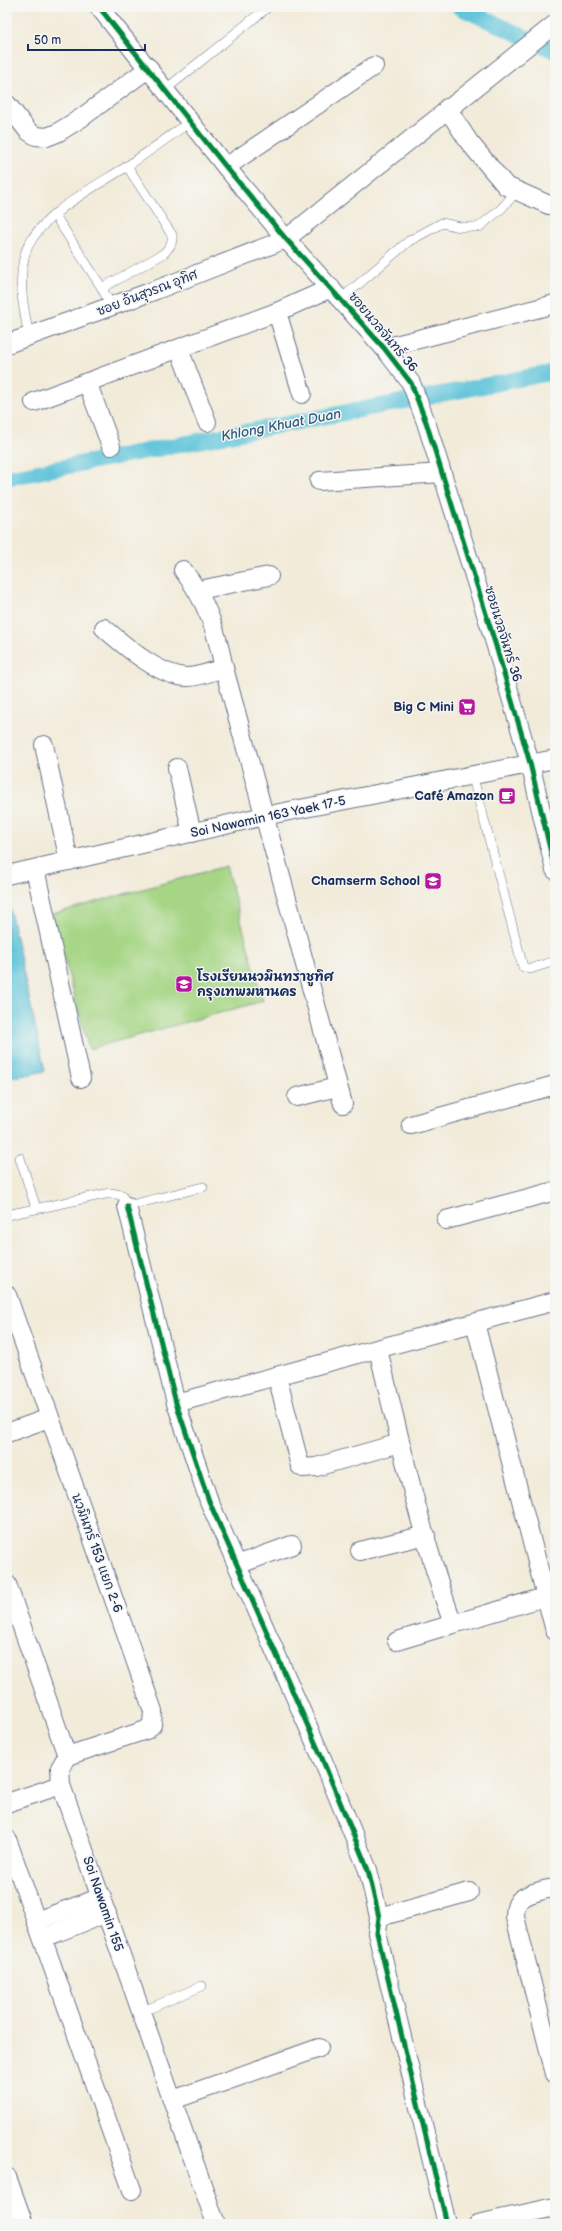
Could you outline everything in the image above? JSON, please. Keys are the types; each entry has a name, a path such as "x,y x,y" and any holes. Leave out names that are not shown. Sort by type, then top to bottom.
{"street":[{"name":"ซอยนวลจันทร์ 36","path":"99,7 166,89 226,167 286,239 384,348 411,383 426,422 496,646 530,763 555,870"},
{"name":"ซอย อ้นสุวรณ อุทิศ","path":"7,344 112,306 286,239 447,108 529,46 555,24"},
{"path":"226,167 374,66"},
{"path":"7,104 28,131 36,136 47,137 58,133 81,118 149,68"},
{"path":"447,108 469,142 494,174 506,186 549,205 555,205"},
{"path":"34,402 277,312 336,293"},
{"path":"384,348 555,304"},
{"path":"277,312 302,394"},
{"path":"179,349 207,422"},
{"path":"87,382 111,446"},
{"path":"319,481 442,473"},
{"path":"183,570 198,590 218,641 337,1087 343,1104"},
{"path":"198,590 269,576"},
{"path":"104,628 141,658 176,676 189,677 224,668"},
{"path":"44,745 69,861"},
{"name":"Soi Nawamin 163 Yaek 17-5","path":"7,875 264,816 472,774 555,759"},
{"path":"177,768 192,833"},
{"path":"35,869 81,1078"},
{"path":"411,1125 555,1085"},
{"path":"297,1097 337,1087"},
{"path":"446,1220 555,1191"},
{"path":"127,1206 176,1403 209,1501 321,1756 368,1870 379,1917 377,1933 447,2224"},
{"name":"นวมินทร์ 153 แยก 2-6","path":"7,1295 153,1712 152,1725 146,1730 67,1756"},
{"path":"176,1403 555,1301"},
{"path":"475,1323 550,1596 555,1631"},
{"path":"378,1349 400,1443 442,1592 453,1624"},
{"path":"277,1376 300,1466 303,1468 316,1467 400,1443"},
{"path":"7,1433 49,1418"},
{"path":"360,1551 426,1535"},
{"path":"237,1565 292,1544"},
{"path":"7,1584 67,1756"},
{"path":"397,1641 550,1596"},
{"name":"Soi Nawamin 155","path":"67,1756 60,1768 61,1785 216,2224"},
{"path":"7,1803 61,1785"},
{"path":"7,1839 132,2190"},
{"path":"555,1888 526,1897 519,1902 515,1908 515,1917 555,2074"},
{"path":"379,1917 469,1892"},
{"path":"40,1930 104,1905"},
{"path":"172,2100 319,2048"},
{"path":"7,2177 24,2224"},
{"path":"478,2224 555,2207"}],"lane":[{"path":"166,89 268,7"},
{"path":"29,336 21,291 24,257 35,236 54,214 127,166 191,121"},
{"path":"102,288 163,254 170,248 172,240 172,235 127,166"},
{"path":"336,293 409,241 442,223 460,227 480,227 501,209 517,191"},
{"path":"54,214 112,306"},
{"path":"472,774 522,967 530,968 555,961"},
{"path":"20,1158 36,1208"},
{"path":"8,1212 110,1193 122,1195 127,1206 203,1187"},
{"path":"141,2012 202,1986"}],"green space":[{"path":"226,866 263,1001 89,1049 52,914"}],"water":[{"path":"7,896 45,1071 7,1079"}],"waterway":[{"path":"459,7 555,51"},
{"name":"Khlong Khuat Duan","path":"7,478 555,372"}],"cycle path":[{"path":"99,7 226,167 286,239 384,348 411,383 426,422 496,646 530,763 555,870"},
{"path":"127,1206 176,1403 209,1501 321,1756 368,1870 379,1917 377,1933 447,2224"}],"place":[{"name":"Big C Mini","path":"467,707"},
{"name":"Café Amazon","path":"507,796"},
{"name":"Chamserm School","path":"433,881"},
{"name":"โรงเรียนนวมินทราชูทิศ กรุงเทพมหานคร","path":"184,984"}]}
